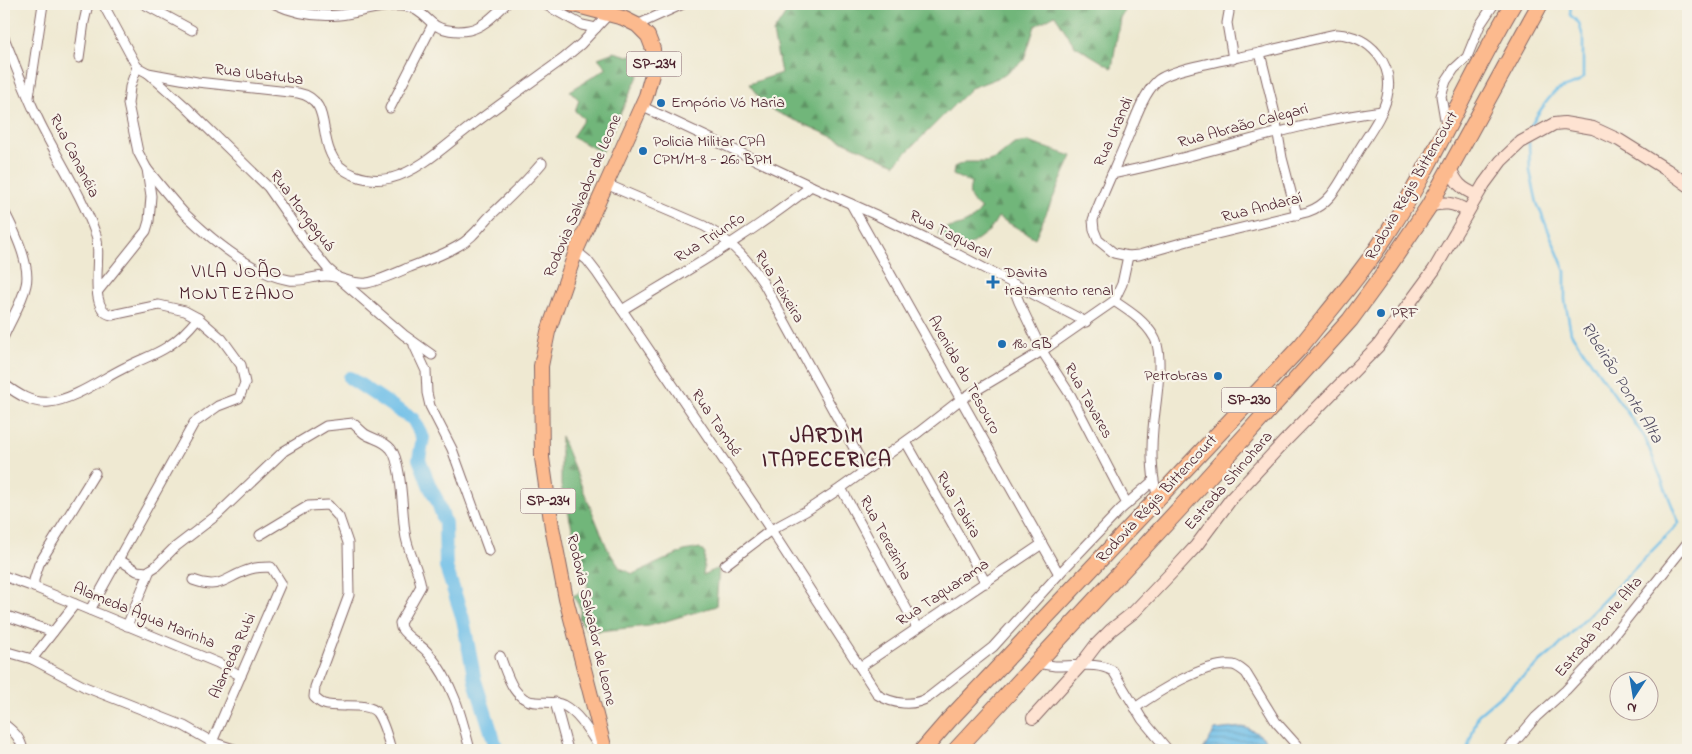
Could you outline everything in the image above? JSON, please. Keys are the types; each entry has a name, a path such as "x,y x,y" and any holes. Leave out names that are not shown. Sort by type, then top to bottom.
{"highway":[{"name":"Rodovia Régis Bittencourt","path":"956,750 1350,320 1378,283 1428,206 1540,4"},
{"name":"Rodovia Régis Bittencourt","path":"923,750 949,720 1301,346 1345,292 1389,231 1447,129 1507,6"}],"main road":[{"path":"572,4 609,14 637,25"},
{"name":"Rodovia Salvador de Leone","path":"605,750 566,599 552,527 542,458 541,366 550,325 576,251 650,84 654,66 652,49 648,36 637,25"}],"street":[{"path":"29,98 42,4"},
{"path":"79,58 88,4"},
{"path":"103,4 137,67 130,87 128,104 138,152 147,169 184,212 198,225 241,259 255,268 279,278 305,280 319,276 337,277 351,283 367,283 459,246 522,187 542,163"},
{"path":"144,4 192,30"},
{"path":"275,4 295,11 325,15 339,15 385,6 404,6 418,10 433,24 444,29 469,30 479,27 488,21 506,4"},
{"path":"544,4 582,25 596,28"},
{"path":"637,25 683,4"},
{"path":"1447,129 1441,96 1446,81 1454,69 1467,57 1480,25 1507,6"},
{"path":"1229,12 1227,24 1233,59"},
{"name":"Rua Ubatuba","path":"137,67 148,73 307,95 315,100 319,107 330,154 342,168 362,178 391,178 426,160 563,59 581,44 609,14"},
{"path":"390,108 433,24"},
{"name":"Rua Andaraí","path":"1128,256 1139,255 1318,209 1331,196 1382,111 1387,96 1388,83 1380,57 1375,50 1359,38 1337,34 1260,53"},
{"name":"Rua Cananéia","path":"4,38 44,131 71,181 97,237 98,292"},
{"path":"1260,53 1297,215"},
{"name":"Rua Urandi","path":"1128,256 1114,253 1098,240 1093,220 1151,88 1163,76 1260,53"},
{"name":"Rua Mongaguá","path":"148,73 186,107 268,188 312,250 328,269 432,356"},
{"name":"Rua Taquaral","path":"641,106 959,255 1086,322"},
{"name":"Rua Abraão Calegari","path":"1112,174 1143,168 1351,115 1382,111"},
{"name":"Estrada Shinohara","path":"1033,718 1080,666 1096,645 1134,612 1196,546 1231,499 1277,449 1378,346 1434,270 1477,195 1501,161 1515,147 1554,124 1564,122 1593,128 1619,140 1688,185"},
{"path":"1450,167 1460,187 1477,195"},
{"path":"90,610 194,423 218,406 240,398 245,383 241,365 222,339 198,318 185,311 159,305 137,311 109,315 101,307 98,300 98,292 148,226 151,196 147,169"},
{"name":"Rua Teixeira","path":"606,184 704,226 730,242 750,263 764,284 866,470"},
{"name":"Rua Triunfo","path":"622,310 788,205 811,186"},
{"path":"1428,206 1451,203 1467,211"},
{"name":"Avenida do Tesouro","path":"851,204 1059,574"},
{"path":"4,211 19,246 27,273 22,298 4,336"},
{"name":"Rua També","path":"576,251 587,260 622,310 771,530 878,695 896,703 913,703 924,700 994,647 1059,574 1153,481"},
{"path":"725,565 771,530 806,511 841,488 906,442 960,400 1042,351 1114,301 1122,284 1128,256"},
{"name":"Rua Tavares","path":"1012,284 1042,351 1071,396 1128,504"},
{"path":"1114,301 1138,317 1149,329 1156,338 1159,351 1153,431 1153,481 1158,498"},
{"path":"4,384 15,392 36,401 48,403 60,401 166,348 187,331 198,318"},
{"name":"Rua Mongaguá","path":"413,342 425,364 427,394 430,406 454,454 489,551"},
{"path":"118,559 137,571 146,572 150,570 174,548 217,515 284,451 326,426 353,423 365,434 381,440 391,449 395,456 401,486 405,533 409,550 416,563 421,586 400,623 401,628 402,631 427,651 442,669 454,694 470,750"},
{"name":"Rua Tabira","path":"906,442 986,583"},
{"path":"34,587 39,564 95,472"},
{"name":"Rua Terezinha","path":"841,488 917,628"},
{"path":"260,535 308,506 328,505 339,517 348,543 349,595 315,687 314,697 321,704 330,706 370,707 377,712 391,750"},
{"name":"Estrada Ponte Alta","path":"1508,750 1536,717 1594,661 1688,542"},
{"name":"Rua Taquarama","path":"860,667 1042,544"},
{"name":"Alameda Rubi","path":"194,580 217,585 251,569 271,566 282,582 212,742"},
{"path":"127,626 150,570"},
{"name":"Alameda Água Marinha","path":"4,576 218,663 241,676"},
{"path":"32,659 75,604"},
{"path":"4,615 53,632"},
{"path":"4,651 32,659 85,687 184,726 212,742 238,750"},
{"path":"500,656 512,686 517,693 534,702 555,702 564,706 574,714 601,750"},
{"path":"1037,663 1055,666 1098,665 1105,666 1113,671 1135,708 1168,750"},
{"path":"1135,708 1153,696 1205,669 1224,665 1239,667 1246,672 1276,722 1301,750"},
{"path":"555,702 568,750"},
{"path":"4,724 15,732 20,739 23,750"}],"green space":[{"path":"792,4 841,9 856,4 1127,4 1120,18 1112,68 1074,45 1055,15 1035,26 1024,60 1003,76 971,88 895,164 767,108 749,84 781,73 773,33"},
{"path":"614,52 628,56 642,52 642,68 602,152 572,137 584,119 575,111 579,100 570,91 607,68 598,58"},
{"path":"1028,142 1072,156 1035,238 998,217 990,230 966,248 944,240 938,235 940,229 964,224 981,209 971,198 969,192 971,183 953,175 954,167 965,162 986,162 997,158 1014,144"},
{"path":"561,436 608,550 620,568 633,574 684,551 700,548 705,554 703,575 719,568 716,606 649,626 588,632 579,618 581,609 573,596 588,588 561,486"}],"water":[{"path":"1242,727 1260,735 1274,750 1203,750 1215,730"}],"waterway":[{"name":"Ribeirão Ponte Alta","path":"1528,133 1537,116 1555,92 1577,83 1583,78 1583,37 1579,23 1570,15 1571,4"},
{"name":"Ribeirão Ponte Alta","path":"1467,750 1478,715 1557,648 1679,523 1645,438 1571,333 1565,300 1565,271 1537,203 1530,171 1529,143"},
{"path":"350,378 413,419 423,438 419,459 445,523 446,567 463,619 475,681 497,750"}],"place":[{"name":"Empório Vó Maria","path":"661,103"},
{"name":"Policia Militar CPA CPM/M-8 - 26º BPM","path":"643,151"},
{"name":"Davita tratamento renal","path":"993,282"},
{"name":"PRF","path":"1381,313"},
{"name":"18º GB","path":"1002,344"},
{"name":"Petrobras","path":"1218,376"}],"district":[{"name":"VILA JOÃO MONTEZANO","path":"237,283"},
{"name":"JARDIM ITAPECERICA","path":"827,449"}]}
